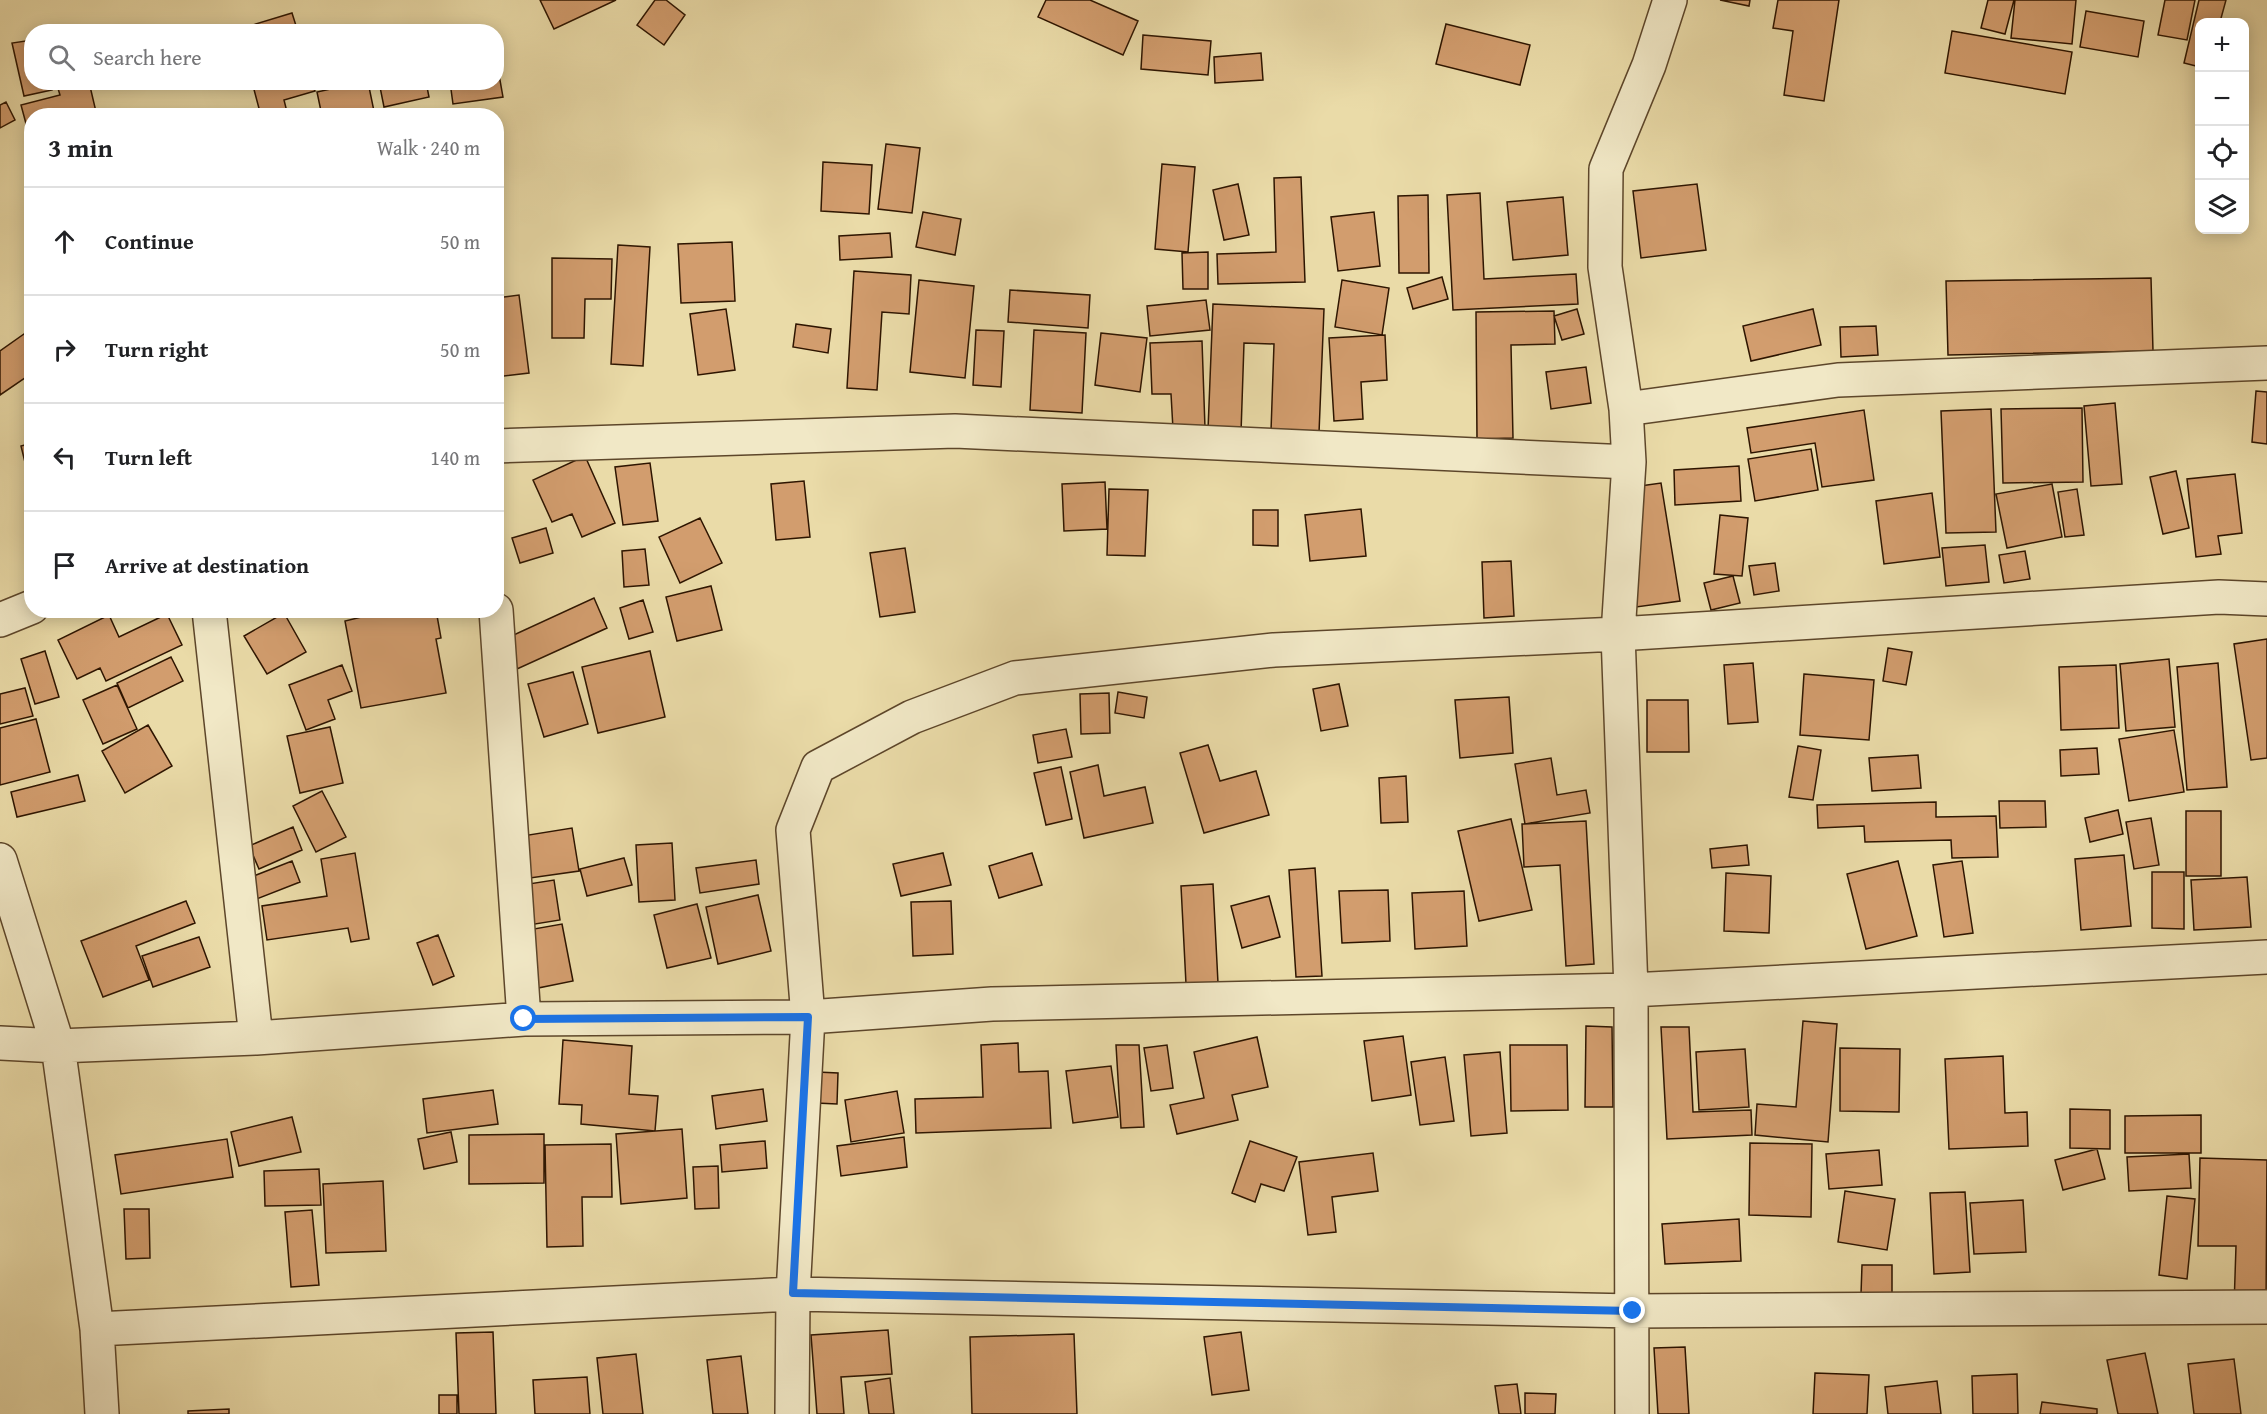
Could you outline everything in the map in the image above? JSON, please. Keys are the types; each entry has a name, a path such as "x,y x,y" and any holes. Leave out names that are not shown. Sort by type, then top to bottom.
{"street":[{"path":"1632,1414 1631,990 1618,634 1629,462 1626,409 1605,267 1606,169 1649,65 1670,0"},
{"path":"1626,409 1838,380 2267,363"},
{"path":"504,446 955,431 1629,462"},
{"path":"792,1414 793,1293 808,1017 793,830 818,767 912,717 1015,678 1274,650 1618,634 2218,597 2267,599"},
{"path":"0,620 24,610"},
{"path":"211,618 256,1038"},
{"path":"497,618 524,1019"},
{"path":"0,860 58,1046 97,1329 102,1414"},
{"path":"0,1043 58,1046 256,1038 524,1019 808,1017 992,1004 1631,990 2267,957"},
{"path":"97,1329 793,1293 1633,1311 2267,1307"}],"building":[{"path":"540,0 616,0 554,29"},
{"path":"655,0 666,0 685,15 664,45 637,25"},
{"path":"1046,0 1090,0 1138,21 1123,55 1038,17"},
{"path":"1720,0 1750,0 1749,6"},
{"path":"1778,0 1839,0 1824,101 1784,95 1793,31 1773,28"},
{"path":"1988,0 2014,0 2005,34 1981,28"},
{"path":"2015,0 2076,0 2072,44 2011,38"},
{"path":"2165,0 2195,0 2187,40 2158,35"},
{"path":"2199,0 2226,0 2221,18 2195,18 2195,66 2184,63"},
{"path":"2086,11 2144,21 2138,57 2080,47"},
{"path":"292,13 295,24 256,24"},
{"path":"1446,24 1530,45 1520,85 1436,64"},
{"path":"1952,31 2072,52 2065,94 1945,73"},
{"path":"1143,35 1211,41 1208,75 1141,69"},
{"path":"24,41 24,90 52,90 24,96 12,43"},
{"path":"1261,53 1263,80 1215,83 1214,57"},
{"path":"58,90 91,90 95,108 24,108 24,116 21,105 60,95"},
{"path":"254,90 315,91 284,100 286,108 259,108"},
{"path":"370,90 373,108 320,108 317,92"},
{"path":"381,90 428,90 429,97 384,107"},
{"path":"451,90 502,90 503,97 453,104"},
{"path":"6,102 15,120 0,128 0,105"},
{"path":"886,144 920,148 912,213 878,209"},
{"path":"823,162 872,165 869,214 821,211"},
{"path":"1162,164 1195,167 1188,252 1155,249"},
{"path":"1301,177 1305,282 1218,284 1217,254 1276,252 1274,178"},
{"path":"1238,184 1249,235 1224,240 1213,190"},
{"path":"1697,184 1706,250 1641,258 1633,191"},
{"path":"1480,193 1484,279 1576,274 1578,304 1453,310 1447,195"},
{"path":"1428,195 1429,273 1399,273 1398,196"},
{"path":"1563,197 1568,255 1513,260 1507,202"},
{"path":"923,212 961,219 955,255 916,247"},
{"path":"1374,212 1380,266 1338,271 1331,217"},
{"path":"890,233 892,257 840,260 839,236"},
{"path":"732,242 735,301 681,303 678,244"},
{"path":"618,245 650,247 643,366 611,364"},
{"path":"1208,252 1208,289 1183,289 1182,253"},
{"path":"552,258 612,259 611,299 585,299 584,338 552,338"},
{"path":"854,271 911,275 909,314 882,312 877,390 847,388"},
{"path":"1442,277 1448,299 1413,309 1407,288"},
{"path":"2151,278 2153,351 1948,355 1946,281"},
{"path":"919,280 974,286 965,378 910,372"},
{"path":"1342,280 1389,288 1382,335 1335,327"},
{"path":"1010,290 1090,295 1088,328 1008,322"},
{"path":"519,295 529,373 504,376 504,297"},
{"path":"1206,300 1210,330 1150,336 1147,306"},
{"path":"1213,304 1324,309 1319,433 1271,431 1274,344 1244,343 1241,433 1208,430"},
{"path":"726,309 735,370 698,375 690,314"},
{"path":"1577,309 1584,334 1562,340 1554,316"},
{"path":"1813,309 1821,345 1751,361 1743,326"},
{"path":"1554,311 1555,344 1511,345 1513,438 1477,439 1476,312"},
{"path":"796,324 831,329 828,353 793,347"},
{"path":"1876,326 1878,355 1841,357 1840,327"},
{"path":"976,330 1004,331 1001,387 973,385"},
{"path":"1034,330 1086,333 1082,413 1030,410"},
{"path":"1101,333 1147,338 1140,392 1095,385"},
{"path":"24,334 24,378 0,395 0,351"},
{"path":"1385,335 1387,380 1361,382 1363,419 1334,421 1329,338"},
{"path":"1202,341 1205,428 1173,429 1171,394 1152,394 1150,343"},
{"path":"1586,367 1591,403 1551,409 1546,372"},
{"path":"2256,391 2267,392 2267,444 2252,442"},
{"path":"2115,403 2122,484 2091,486 2084,406"},
{"path":"2082,408 2083,482 2003,483 2001,409"},
{"path":"1991,409 1996,532 1946,533 1941,411"},
{"path":"1864,410 1874,480 1822,487 1815,443 1751,453 1747,428"},
{"path":"1811,449 1818,490 1755,501 1748,459"},
{"path":"585,456 615,523 582,537 572,514 552,522 533,480"},
{"path":"650,463 658,521 623,525 615,467"},
{"path":"1739,466 1741,501 1675,505 1674,470"},
{"path":"2176,471 2189,528 2163,534 2150,477"},
{"path":"2235,474 2242,533 2218,536 2221,554 2196,557 2187,479"},
{"path":"804,481 810,537 776,540 771,484"},
{"path":"1105,482 1107,529 1064,531 1062,484"},
{"path":"1661,483 1680,601 1636,607 1619,489"},
{"path":"2052,484 2062,537 2007,548 1996,494"},
{"path":"1109,489 1148,490 1145,556 1107,555"},
{"path":"2077,489 2084,535 2065,537 2058,492"},
{"path":"1932,493 1940,557 1884,564 1876,501"},
{"path":"1361,509 1366,556 1310,561 1305,515"},
{"path":"1253,510 1278,510 1278,546 1253,545"},
{"path":"1720,515 1748,518 1742,576 1714,574"},
{"path":"700,518 722,563 680,583 659,537"},
{"path":"546,528 553,553 520,563 512,538"},
{"path":"1985,545 1989,582 1946,586 1942,548"},
{"path":"905,548 915,612 880,617 870,553"},
{"path":"645,549 649,585 624,587 622,551"},
{"path":"2025,551 2030,579 2004,583 1999,555"},
{"path":"1511,561 1514,616 1484,618 1482,562"},
{"path":"1775,563 1779,591 1754,595 1749,566"},
{"path":"1733,576 1740,603 1711,610 1704,583"},
{"path":"711,586 722,630 677,641 666,597"},
{"path":"594,598 607,628 517,669 503,640"},
{"path":"643,600 653,632 629,639 620,608"},
{"path":"103,618 110,618 119,637 159,618 169,618 182,645 106,681 100,668 77,679 58,640"},
{"path":"275,618 287,618 306,652 267,674 244,636"},
{"path":"357,618 437,618 441,638 436,639 446,693 361,708 345,621"},
{"path":"2267,639 2267,758 2251,760 2234,644"},
{"path":"1888,648 1912,652 1906,685 1883,681"},
{"path":"45,651 59,697 35,704 21,659"},
{"path":"650,651 665,717 598,733 582,667"},
{"path":"171,657 183,681 128,708 117,683"},
{"path":"2169,659 2175,727 2126,731 2120,664"},
{"path":"1753,663 1758,722 1728,724 1724,665"},
{"path":"2218,663 2227,787 2187,790 2177,667"},
{"path":"342,665 352,691 328,700 335,719 306,730 289,685"},
{"path":"2116,665 2119,728 2061,730 2059,667"},
{"path":"573,672 588,724 544,737 528,684"},
{"path":"1804,674 1874,680 1869,740 1800,735"},
{"path":"1339,684 1348,726 1321,731 1313,689"},
{"path":"117,685 137,729 103,744 83,700"},
{"path":"25,688 33,716 0,724 0,694"},
{"path":"1118,692 1147,697 1144,718 1115,713"},
{"path":"1109,693 1110,733 1081,734 1080,694"},
{"path":"1509,697 1513,753 1460,758 1455,700"},
{"path":"1647,700 1688,700 1689,752 1647,752"},
{"path":"36,719 50,772 0,785 0,728"},
{"path":"148,725 172,766 125,793 102,751"},
{"path":"330,727 343,783 300,793 287,736"},
{"path":"1066,729 1072,757 1038,763 1033,735"},
{"path":"2174,730 2184,792 2129,801 2119,739"},
{"path":"1208,745 1220,781 1256,771 1269,815 1204,833 1180,753"},
{"path":"1798,746 1821,750 1813,800 1789,797"},
{"path":"2097,748 2099,774 2061,776 2060,750"},
{"path":"1918,755 1921,788 1872,791 1869,758"},
{"path":"1551,758 1557,795 1586,790 1590,813 1525,824 1515,764"},
{"path":"1098,765 1104,796 1145,787 1153,823 1084,838 1070,772"},
{"path":"1061,767 1072,819 1046,825 1034,773"},
{"path":"78,775 85,801 17,817 11,792"},
{"path":"1406,776 1408,822 1381,823 1379,778"},
{"path":"322,791 346,837 316,852 293,806"},
{"path":"1999,801 2045,801 2046,827 2000,828"},
{"path":"1936,802 1936,817 1996,816 1998,857 1952,858 1951,840 1865,842 1864,826 1818,828 1817,805"},
{"path":"2118,810 2123,834 2090,842 2085,818"},
{"path":"2186,811 2221,811 2221,876 2186,876"},
{"path":"2151,818 2159,865 2134,869 2126,822"},
{"path":"1511,819 1532,910 1479,921 1458,831"},
{"path":"1586,821 1594,964 1566,966 1560,865 1524,867 1522,824"},
{"path":"293,827 302,850 259,869 249,846"},
{"path":"572,828 579,871 523,879 516,837"},
{"path":"672,843 675,900 639,902 636,845"},
{"path":"1747,845 1749,865 1712,868 1710,849"},
{"path":"355,853 369,939 351,942 348,928 267,940 262,906 327,896 321,859"},
{"path":"943,853 951,885 901,896 893,864"},
{"path":"1032,853 1042,885 999,898 989,866"},
{"path":"2124,855 2131,926 2081,930 2075,859"},
{"path":"624,858 632,885 587,896 580,869"},
{"path":"756,860 759,884 700,893 696,868"},
{"path":"292,861 300,882 254,900 246,879"},
{"path":"1898,861 1917,936 1866,949 1847,874"},
{"path":"1962,861 1973,933 1944,937 1933,865"},
{"path":"1315,868 1322,976 1296,977 1289,870"},
{"path":"2152,872 2184,872 2184,929 2152,928"},
{"path":"1726,873 1771,876 1769,933 1724,931"},
{"path":"2247,877 2251,927 2194,930 2191,880"},
{"path":"554,880 560,920 529,925 522,885"},
{"path":"1213,884 1218,983 1186,984 1181,886"},
{"path":"1388,890 1390,941 1342,943 1339,891"},
{"path":"1464,891 1467,946 1415,949 1412,893"},
{"path":"758,895 771,951 718,964 706,907"},
{"path":"1269,896 1280,937 1242,948 1231,906"},
{"path":"186,901 195,923 136,946 149,980 103,997 81,941"},
{"path":"951,901 953,954 913,956 911,902"},
{"path":"697,904 711,958 667,968 654,915"},
{"path":"562,924 573,981 538,988 528,930"},
{"path":"438,935 454,976 433,985 417,943"},
{"path":"199,937 210,967 153,987 142,956"},
{"path":"1803,1021 1837,1024 1828,1142 1755,1135 1757,1104 1796,1107"},
{"path":"1586,1026 1612,1027 1613,1107 1585,1107"},
{"path":"1661,1027 1689,1027 1693,1112 1751,1110 1752,1135 1667,1139"},
{"path":"1403,1036 1411,1095 1372,1101 1364,1041"},
{"path":"1257,1037 1268,1087 1232,1095 1238,1120 1177,1134 1170,1105 1204,1098 1194,1052"},
{"path":"563,1040 632,1046 629,1094 658,1096 655,1131 581,1124 582,1105 559,1104"},
{"path":"1018,1043 1019,1072 1048,1071 1051,1128 916,1133 915,1099 983,1097 981,1045"},
{"path":"1116,1045 1139,1045 1144,1127 1121,1128"},
{"path":"1167,1045 1173,1088 1151,1091 1144,1048"},
{"path":"1510,1045 1567,1045 1568,1110 1511,1111"},
{"path":"1840,1048 1900,1049 1899,1112 1840,1111"},
{"path":"1745,1049 1749,1107 1699,1110 1696,1052"},
{"path":"1500,1052 1507,1133 1471,1136 1464,1055"},
{"path":"2003,1056 2005,1113 2027,1112 2028,1146 1949,1149 1945,1059"},
{"path":"1445,1057 1454,1121 1420,1125 1411,1062"},
{"path":"1111,1066 1118,1117 1073,1123 1066,1071"},
{"path":"817,1072 838,1073 837,1104 816,1103"},
{"path":"763,1089 767,1121 716,1129 712,1096"},
{"path":"493,1090 498,1124 427,1133 423,1099"},
{"path":"897,1091 904,1133 851,1142 845,1100"},
{"path":"2070,1109 2110,1110 2110,1149 2070,1148"},
{"path":"2201,1115 2201,1153 2125,1153 2125,1116"},
{"path":"292,1117 301,1152 239,1166 231,1132"},
{"path":"682,1129 687,1198 621,1204 616,1134"},
{"path":"451,1132 457,1162 424,1169 418,1139"},
{"path":"544,1134 544,1183 469,1184 469,1135"},
{"path":"904,1137 907,1167 841,1176 837,1146"},
{"path":"227,1139 233,1177 121,1194 115,1155"},
{"path":"765,1141 767,1168 722,1172 720,1145"},
{"path":"1250,1141 1297,1157 1284,1191 1261,1184 1255,1202 1232,1193"},
{"path":"1750,1143 1812,1144 1811,1217 1749,1215"},
{"path":"611,1144 612,1197 582,1197 583,1246 547,1247 545,1145"},
{"path":"2097,1149 2105,1179 2063,1190 2055,1160"},
{"path":"1879,1150 1882,1185 1829,1189 1826,1154"},
{"path":"1373,1153 1378,1191 1332,1197 1336,1232 1308,1235 1299,1162"},
{"path":"2189,1154 2191,1188 2129,1191 2127,1157"},
{"path":"2200,1158 2267,1160 2266,1308 2234,1307 2236,1246 2198,1246"},
{"path":"718,1166 719,1208 695,1209 693,1167"},
{"path":"319,1169 321,1205 265,1206 264,1171"},
{"path":"383,1181 386,1251 326,1253 323,1184"},
{"path":"1845,1191 1895,1199 1887,1250 1838,1242"},
{"path":"1965,1192 1970,1272 1934,1274 1930,1193"},
{"path":"2167,1196 2195,1199 2187,1279 2159,1275"},
{"path":"2023,1200 2026,1252 1974,1254 1970,1203"},
{"path":"124,1209 149,1209 150,1258 126,1259"},
{"path":"312,1210 319,1285 291,1287 285,1212"},
{"path":"1739,1219 1741,1261 1665,1264 1662,1224"},
{"path":"1862,1265 1892,1265 1892,1293 1861,1294"},
{"path":"888,1330 892,1374 841,1377 844,1414 817,1414 811,1335"},
{"path":"493,1332 496,1414 459,1414 456,1333"},
{"path":"1241,1332 1249,1390 1212,1395 1204,1337"},
{"path":"1074,1334 1077,1414 972,1414 970,1337"},
{"path":"1685,1347 1689,1414 1658,1414 1654,1348"},
{"path":"2145,1353 2158,1414 2118,1414 2107,1360"},
{"path":"636,1354 643,1414 603,1414 597,1358"},
{"path":"741,1356 748,1414 713,1414 707,1360"},
{"path":"2234,1359 2241,1414 2194,1414 2188,1364"},
{"path":"1815,1373 1869,1375 1867,1414 1813,1414"},
{"path":"2017,1374 2018,1414 1973,1414 1972,1376"},
{"path":"587,1377 590,1414 535,1414 533,1380"},
{"path":"890,1378 894,1414 869,1414 865,1382"},
{"path":"1937,1381 1941,1414 1888,1414 1885,1387"},
{"path":"1517,1384 1521,1414 1499,1414 1495,1386"},
{"path":"1525,1393 1556,1394 1555,1414 1525,1414"},
{"path":"439,1395 457,1395 457,1414 439,1414"},
{"path":"2042,1402 2097,1409 2097,1414 2040,1414"},
{"path":"229,1409 229,1414 188,1414 188,1411"}],"route":[{"path":"524,1019 808,1017 793,1293 1633,1311"}]}
